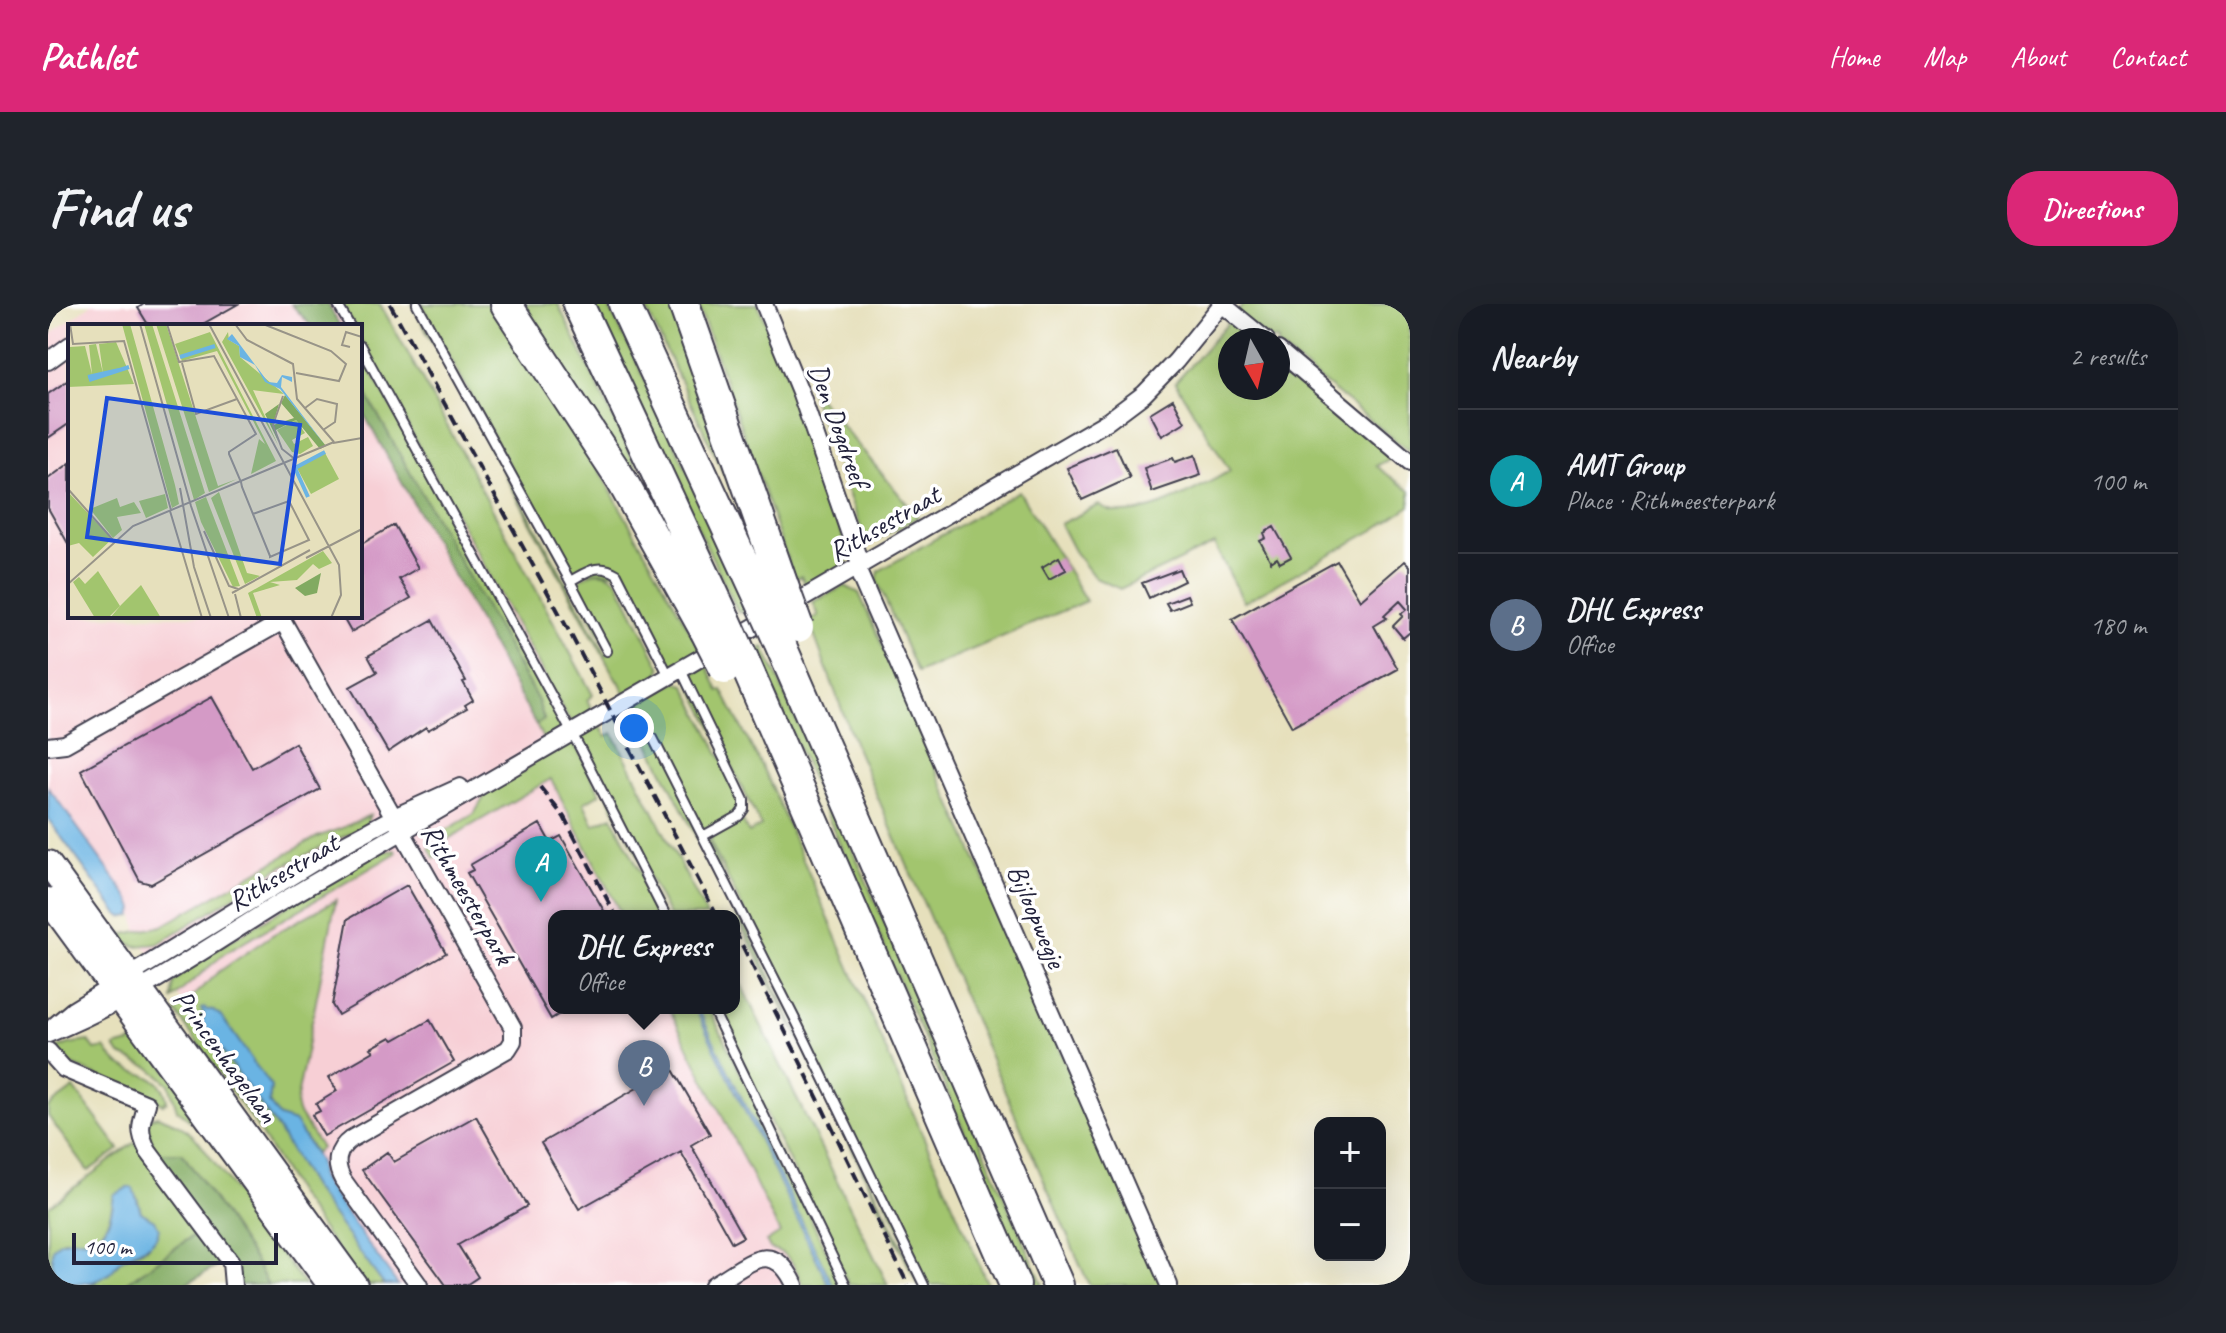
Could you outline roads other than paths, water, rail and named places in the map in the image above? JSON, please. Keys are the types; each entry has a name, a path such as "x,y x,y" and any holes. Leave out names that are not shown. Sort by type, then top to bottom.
{"highway":[{"path":"506,304 715,624"},
{"path":"578,304 715,624 817,828 1015,1285"},
{"path":"624,304 772,592"},
{"path":"684,304 819,734 1058,1285"}],"main road":[{"name":"Princenhagelaan","path":"48,863 126,987 330,1285"},
{"name":"Princenhagelaan","path":"48,900 126,987 355,1285"}],"street":[{"name":"Den Dogdreef","path":"764,304 801,394 859,567"},
{"name":"Rithsestraat","path":"48,1033 73,1010 126,987 274,906 398,824 572,732 1108,421 1144,394 1176,361 1222,304 1251,328"},
{"path":"48,361 68,346"},
{"path":"1290,360 1410,462"},
{"name":"Bijloopwegje","path":"859,567 1169,1285"},
{"name":"Rithmeesterpark","path":"48,746 65,744 282,619 512,1023 514,1032 508,1049 341,1147 338,1169 343,1180 419,1285"},
{"path":"48,1051 64,1069 147,1104 140,1130 148,1151 231,1262 233,1285"},
{"path":"713,1285 757,1260 767,1258 783,1265 795,1285"}],"lane":[{"path":"337,304 349,324"},
{"path":"417,304 607,651"},
{"path":"362,349 572,732 663,910"},
{"path":"570,581 595,567 617,574 675,672 744,800 744,809 739,816 703,836"},
{"path":"653,738 924,1285"},
{"path":"715,1014 846,1285"}],"water":[{"path":"48,787 131,901 134,909 132,916 123,917 117,913 48,819"},
{"path":"204,1007 221,1016 271,1087 269,1103 279,1117 295,1122 319,1162 321,1178 398,1285 384,1285 312,1187 279,1131 202,1023 204,1013 201,1009"},
{"path":"698,1014 701,1014 833,1285 829,1285"},
{"path":"133,1188 141,1212 154,1220 159,1228 154,1240 122,1259 102,1278 79,1284 63,1282 53,1268 56,1245 62,1241 99,1235 108,1222 114,1195"}],"railway":[{"path":"390,304 570,633 714,910"},
{"path":"540,787 564,817 613,910"},
{"path":"740,941 908,1285"}],"place":[{"name":"AMT Group","path":"541,902"},
{"name":"DHL Express","path":"644,1106"}]}
